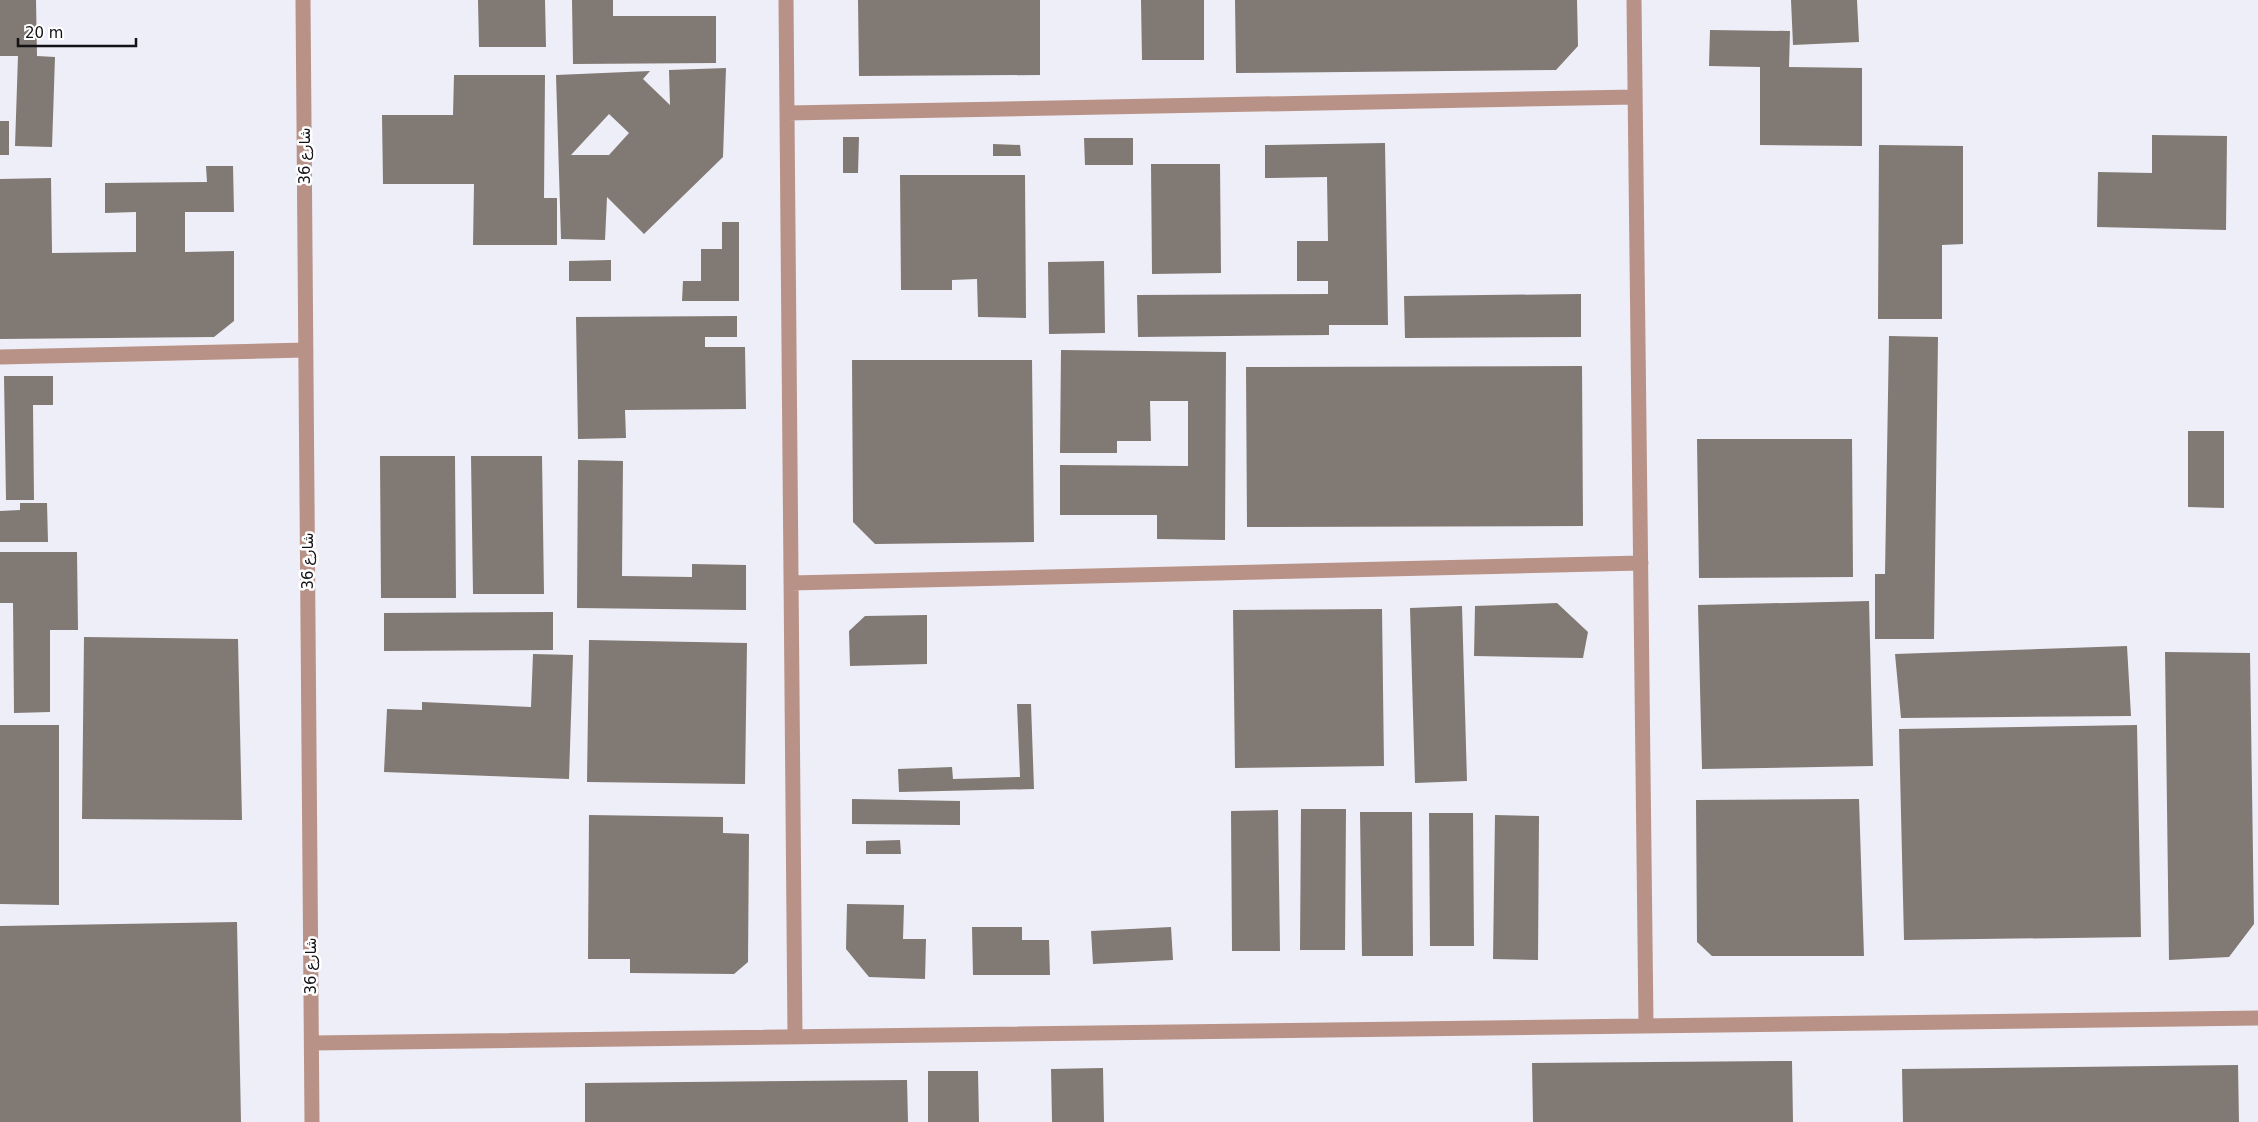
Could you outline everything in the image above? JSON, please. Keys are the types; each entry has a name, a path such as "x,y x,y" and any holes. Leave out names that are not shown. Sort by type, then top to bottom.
{"lane":[{"name":"شارع 36","path":"303,0 312,1122"},
{"path":"786,0 795,1036"},
{"path":"1634,0 1646,1025"},
{"path":"787,113 1635,97"},
{"path":"0,357 306,350"},
{"path":"791,583 1641,563"},
{"path":"312,1043 2258,1018"}],"building":[{"path":"0,0 36,0 37,56 55,57 52,147 15,146 18,56 0,56"},
{"path":"478,0 545,0 546,47 479,47"},
{"path":"572,0 613,0 613,16 716,16 716,63 573,64"},
{"path":"858,0 1040,0 1040,75 859,76"},
{"path":"1141,0 1204,0 1204,60 1142,60"},
{"path":"1235,0 1577,0 1578,46 1556,70 1236,73"},
{"path":"1791,0 1857,0 1859,42 1793,45"},
{"path":"1710,30 1790,31 1789,67 1862,68 1862,146 1760,145 1760,67 1709,66"},
{"path":"726,68 723,157 644,234 607,197 605,240 561,239 556,75 650,71 643,79 670,105 669,70","holes":["609,114 629,133 609,155 571,155"]},
{"path":"454,75 545,75 544,198 557,198 557,245 473,245 474,184 383,184 382,115 453,115"},
{"path":"0,121 9,121 9,155 0,155"},
{"path":"2152,135 2227,136 2226,230 2097,227 2098,172 2152,173"},
{"path":"843,137 859,137 858,173 843,173"},
{"path":"1084,138 1133,138 1133,165 1085,165"},
{"path":"1385,143 1388,325 1329,325 1329,335 1138,337 1137,295 1328,294 1328,281 1297,281 1297,241 1328,241 1327,177 1265,178 1265,145"},
{"path":"993,144 1020,145 1021,156 993,156"},
{"path":"1879,145 1963,146 1963,244 1942,245 1942,319 1878,319"},
{"path":"1151,164 1220,164 1221,273 1152,274"},
{"path":"206,166 233,166 234,212 185,212 185,252 234,251 234,321 214,337 0,339 0,179 51,178 52,253 136,252 136,212 105,213 105,183 207,182"},
{"path":"900,175 1025,175 1026,318 978,317 977,279 952,280 952,290 901,290"},
{"path":"722,222 739,222 739,301 682,301 683,281 701,281 701,249 722,249"},
{"path":"611,260 611,281 569,281 569,261"},
{"path":"1104,261 1105,333 1049,334 1048,262"},
{"path":"1581,294 1581,337 1405,338 1404,296"},
{"path":"737,316 737,337 705,337 705,347 745,347 746,409 625,410 626,438 578,439 576,317"},
{"path":"1889,336 1938,337 1934,639 1875,639 1875,574 1885,574"},
{"path":"1061,350 1226,352 1225,540 1157,539 1157,515 1060,515 1060,465 1188,466 1188,401 1150,401 1151,441 1117,441 1117,453 1060,453"},
{"path":"852,360 1032,360 1034,542 875,544 853,522"},
{"path":"1582,366 1583,526 1247,527 1246,367"},
{"path":"4,376 53,376 53,405 33,405 34,500 6,500"},
{"path":"2188,431 2224,431 2224,508 2188,507"},
{"path":"1697,439 1852,439 1853,577 1699,578"},
{"path":"380,456 455,456 456,598 381,598"},
{"path":"471,456 542,456 544,594 473,594"},
{"path":"578,460 623,461 622,576 692,577 692,564 746,565 746,610 577,608"},
{"path":"20,503 47,503 48,542 0,542 0,511 20,510"},
{"path":"0,552 77,552 78,630 50,630 50,712 14,713 13,603 0,603"},
{"path":"1869,601 1873,766 1702,769 1698,605"},
{"path":"1557,603 1588,632 1583,658 1474,656 1475,606"},
{"path":"1462,606 1467,781 1415,783 1410,608"},
{"path":"1382,609 1384,766 1235,768 1233,610"},
{"path":"553,612 553,650 384,651 384,613"},
{"path":"927,615 927,664 850,666 849,631 865,616"},
{"path":"84,637 238,639 242,820 82,819"},
{"path":"589,640 747,643 745,784 587,782"},
{"path":"2127,646 2131,716 1901,718 1895,654"},
{"path":"2165,652 2250,653 2254,924 2229,957 2169,960"},
{"path":"533,654 573,655 569,779 384,772 387,709 422,710 422,702 531,707"},
{"path":"1017,704 1031,704 1034,789 899,792 898,769 952,767 953,779 1020,777"},
{"path":"0,725 59,725 59,905 0,904"},
{"path":"2137,725 2141,937 1904,940 1899,729"},
{"path":"852,799 960,801 960,825 852,824"},
{"path":"1859,799 1864,956 1712,956 1697,942 1696,800"},
{"path":"1301,809 1346,809 1345,950 1300,950"},
{"path":"1278,810 1280,951 1232,951 1231,811"},
{"path":"1360,812 1412,812 1413,956 1362,956"},
{"path":"1429,813 1473,813 1474,946 1430,946"},
{"path":"589,815 723,817 723,833 749,834 748,962 734,974 630,973 630,959 588,959"},
{"path":"1495,815 1539,816 1538,960 1493,959"},
{"path":"900,840 901,854 866,854 866,841"},
{"path":"847,904 904,905 903,939 926,939 925,979 869,977 846,949"},
{"path":"237,922 241,1122 0,1122 0,926"},
{"path":"972,927 1022,927 1022,940 1049,940 1050,975 973,975"},
{"path":"1171,927 1173,960 1093,964 1091,931"},
{"path":"1792,1061 1793,1122 1533,1122 1532,1063"},
{"path":"2238,1065 2239,1122 1903,1122 1902,1069"},
{"path":"1103,1068 1104,1122 1052,1122 1051,1069"},
{"path":"928,1071 978,1071 979,1122 928,1122"},
{"path":"907,1080 908,1122 585,1122 585,1083"}]}
